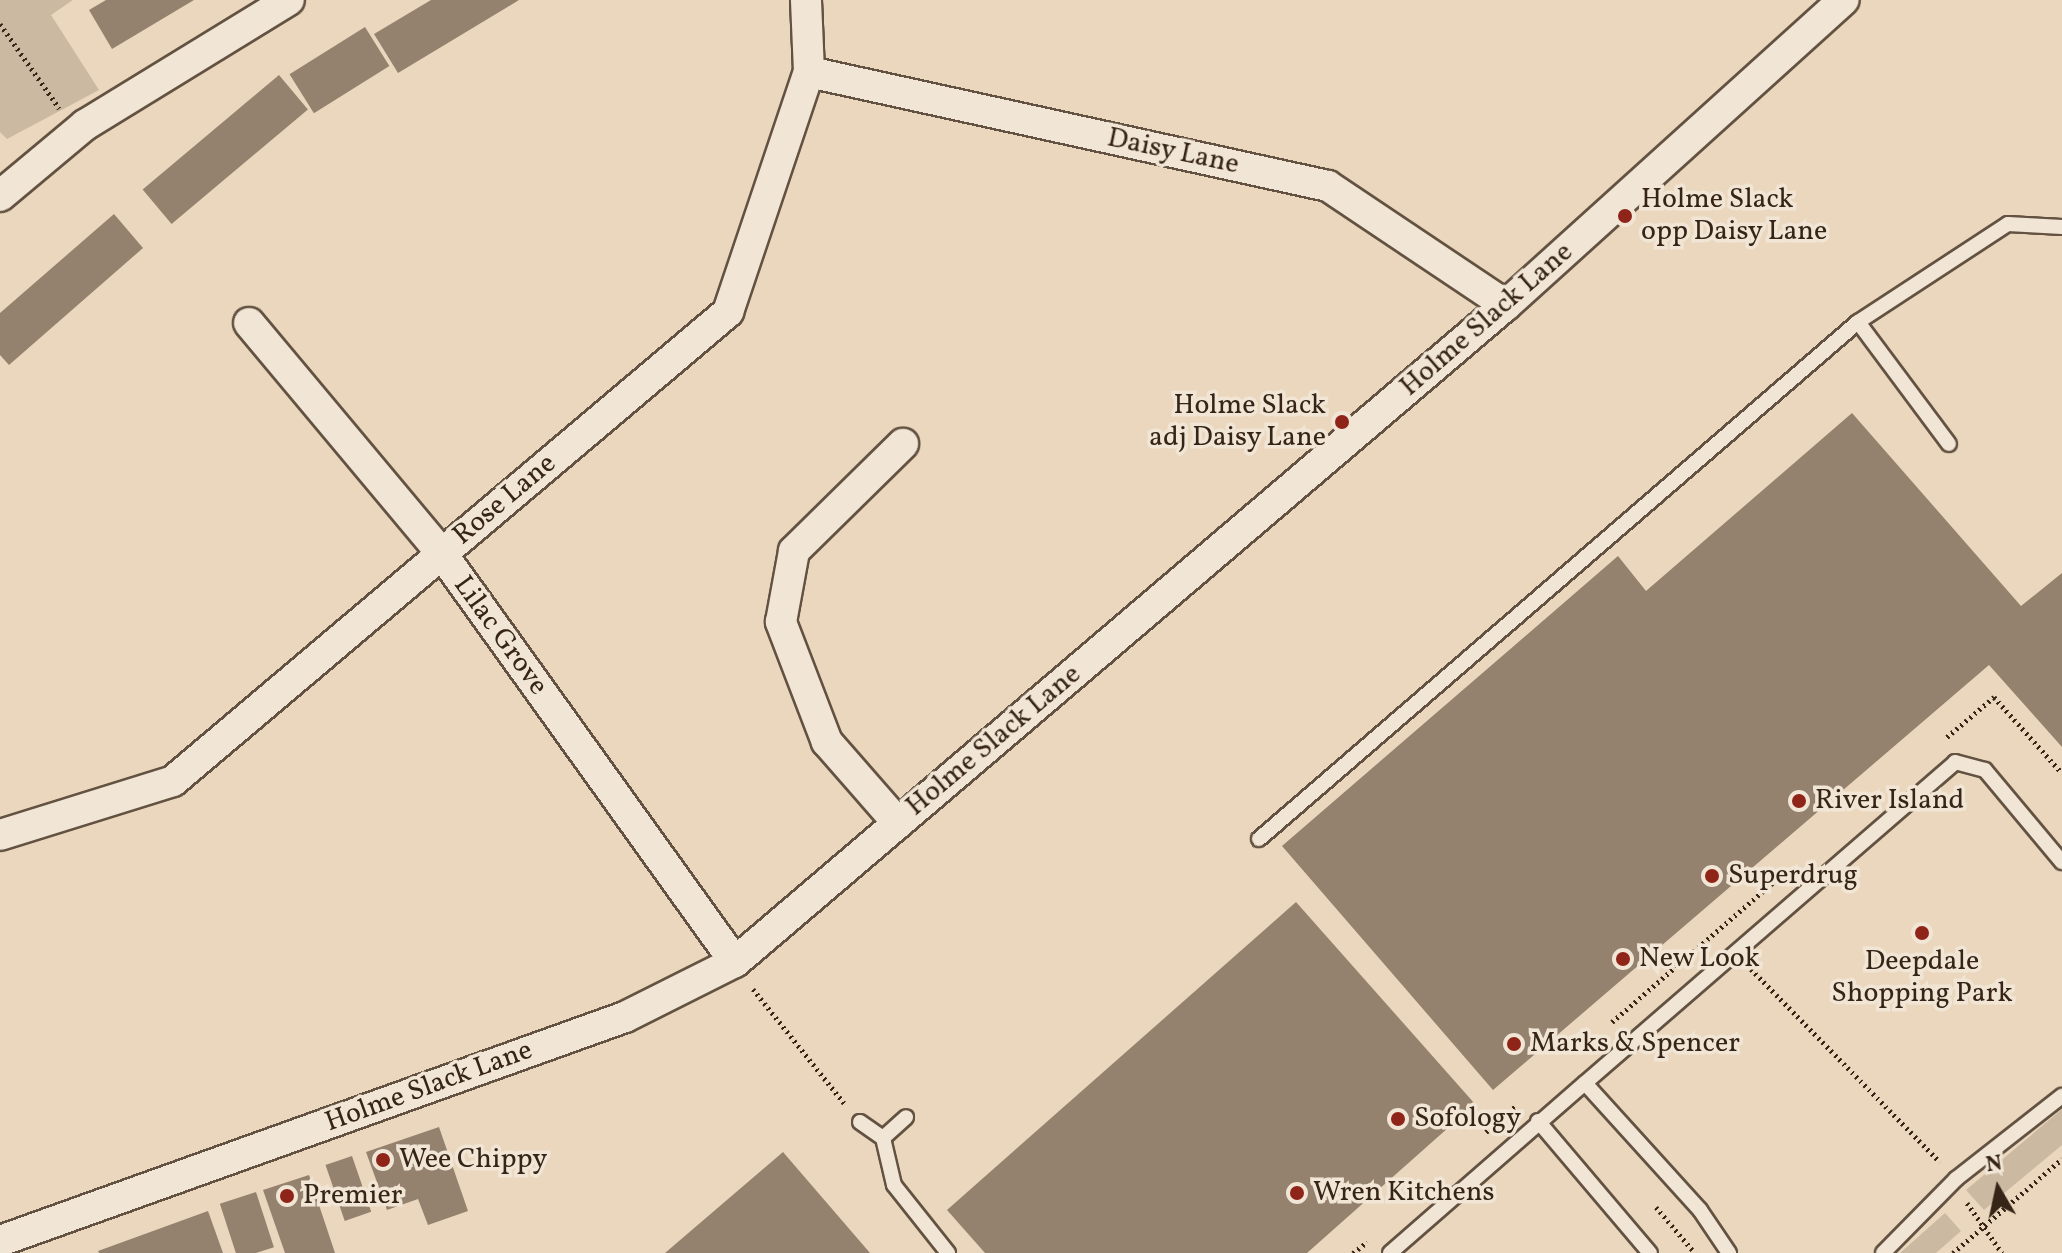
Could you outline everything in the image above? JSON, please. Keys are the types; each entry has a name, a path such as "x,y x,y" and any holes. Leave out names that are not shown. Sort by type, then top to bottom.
{"street":[{"path":"0,196 85,125 289,0"},
{"name":"Rose Lane","path":"0,835 173,781 728,312 809,72 806,0"},
{"name":"Holme Slack Lane","path":"0,1241 625,1017 735,962 1506,305 1844,0"},
{"name":"Daisy Lane","path":"809,72 1328,186 1506,305"},
{"name":"Lilac Grove","path":"249,323 442,554 735,962"},
{"path":"898,823 827,742 781,622 794,551 903,444"}],"lane":[{"path":"1259,839 1858,322 2008,224 2062,227"},
{"path":"1858,322 1949,444"},
{"path":"1390,1253 1538,1121 1955,762 1985,770 2062,862"},
{"path":"1585,1083 1700,1210 1729,1253"},
{"path":"1883,1253 1956,1179 2062,1096"},
{"path":"883,1138 906,1117"},
{"path":"1538,1121 1650,1253"},
{"path":"860,1122 883,1138 894,1185 948,1253"}],"path":[{"path":"0,24 56,107 85,125"},
{"path":"1716,929 1956,1179 1978,1228 2002,1253"},
{"path":"735,962 860,1122"},
{"path":"1953,1253 1978,1228 2062,1159"},
{"path":"1656,1207 1695,1253"}],"shaded area":[{"path":"0,0 73,0 51,15 99,90 7,139 0,132"},
{"path":"2062,1109 2062,1145 1984,1210 1966,1190"},
{"path":"1945,1213 1961,1231 1936,1253 1900,1253"}],"building":[{"path":"106,0 194,0 112,49 89,10"},
{"path":"431,0 519,0 398,73 374,34"},
{"path":"365,27 389,66 314,113 290,74"},
{"path":"279,75 308,109 172,224 143,189"},
{"path":"114,214 143,248 9,365 0,355 0,313"},
{"path":"1852,413 2021,606 2062,573 2062,747 1989,665 1493,1090 1282,846 1618,556 1646,591"},
{"path":"1296,902 1475,1104 1307,1253 985,1253 947,1210"},
{"path":"439,1127 468,1211 428,1225 418,1199 387,1210 366,1152"},
{"path":"783,1152 870,1253 665,1253"},
{"path":"352,1156 371,1212 345,1221 326,1165"},
{"path":"309,1175 335,1253 285,1253 263,1190"},
{"path":"256,1192 274,1247 256,1253 236,1253 220,1204"},
{"path":"208,1211 223,1253 98,1251"}],"place":[{"name":"Holme Slack opp Daisy Lane","path":"1625,216"},
{"name":"Holme Slack adj Daisy Lane","path":"1342,422"},
{"name":"River Island","path":"1799,801"},
{"name":"Superdrug","path":"1712,876"},
{"name":"Deepdale Shopping Park","path":"1922,933"},
{"name":"New Look","path":"1623,959"},
{"name":"Marks & Spencer","path":"1514,1044"},
{"name":"Sofology","path":"1398,1119"},
{"name":"Wee Chippy","path":"383,1160"},
{"name":"Wren Kitchens","path":"1297,1193"},
{"name":"Premier","path":"287,1196"}]}
